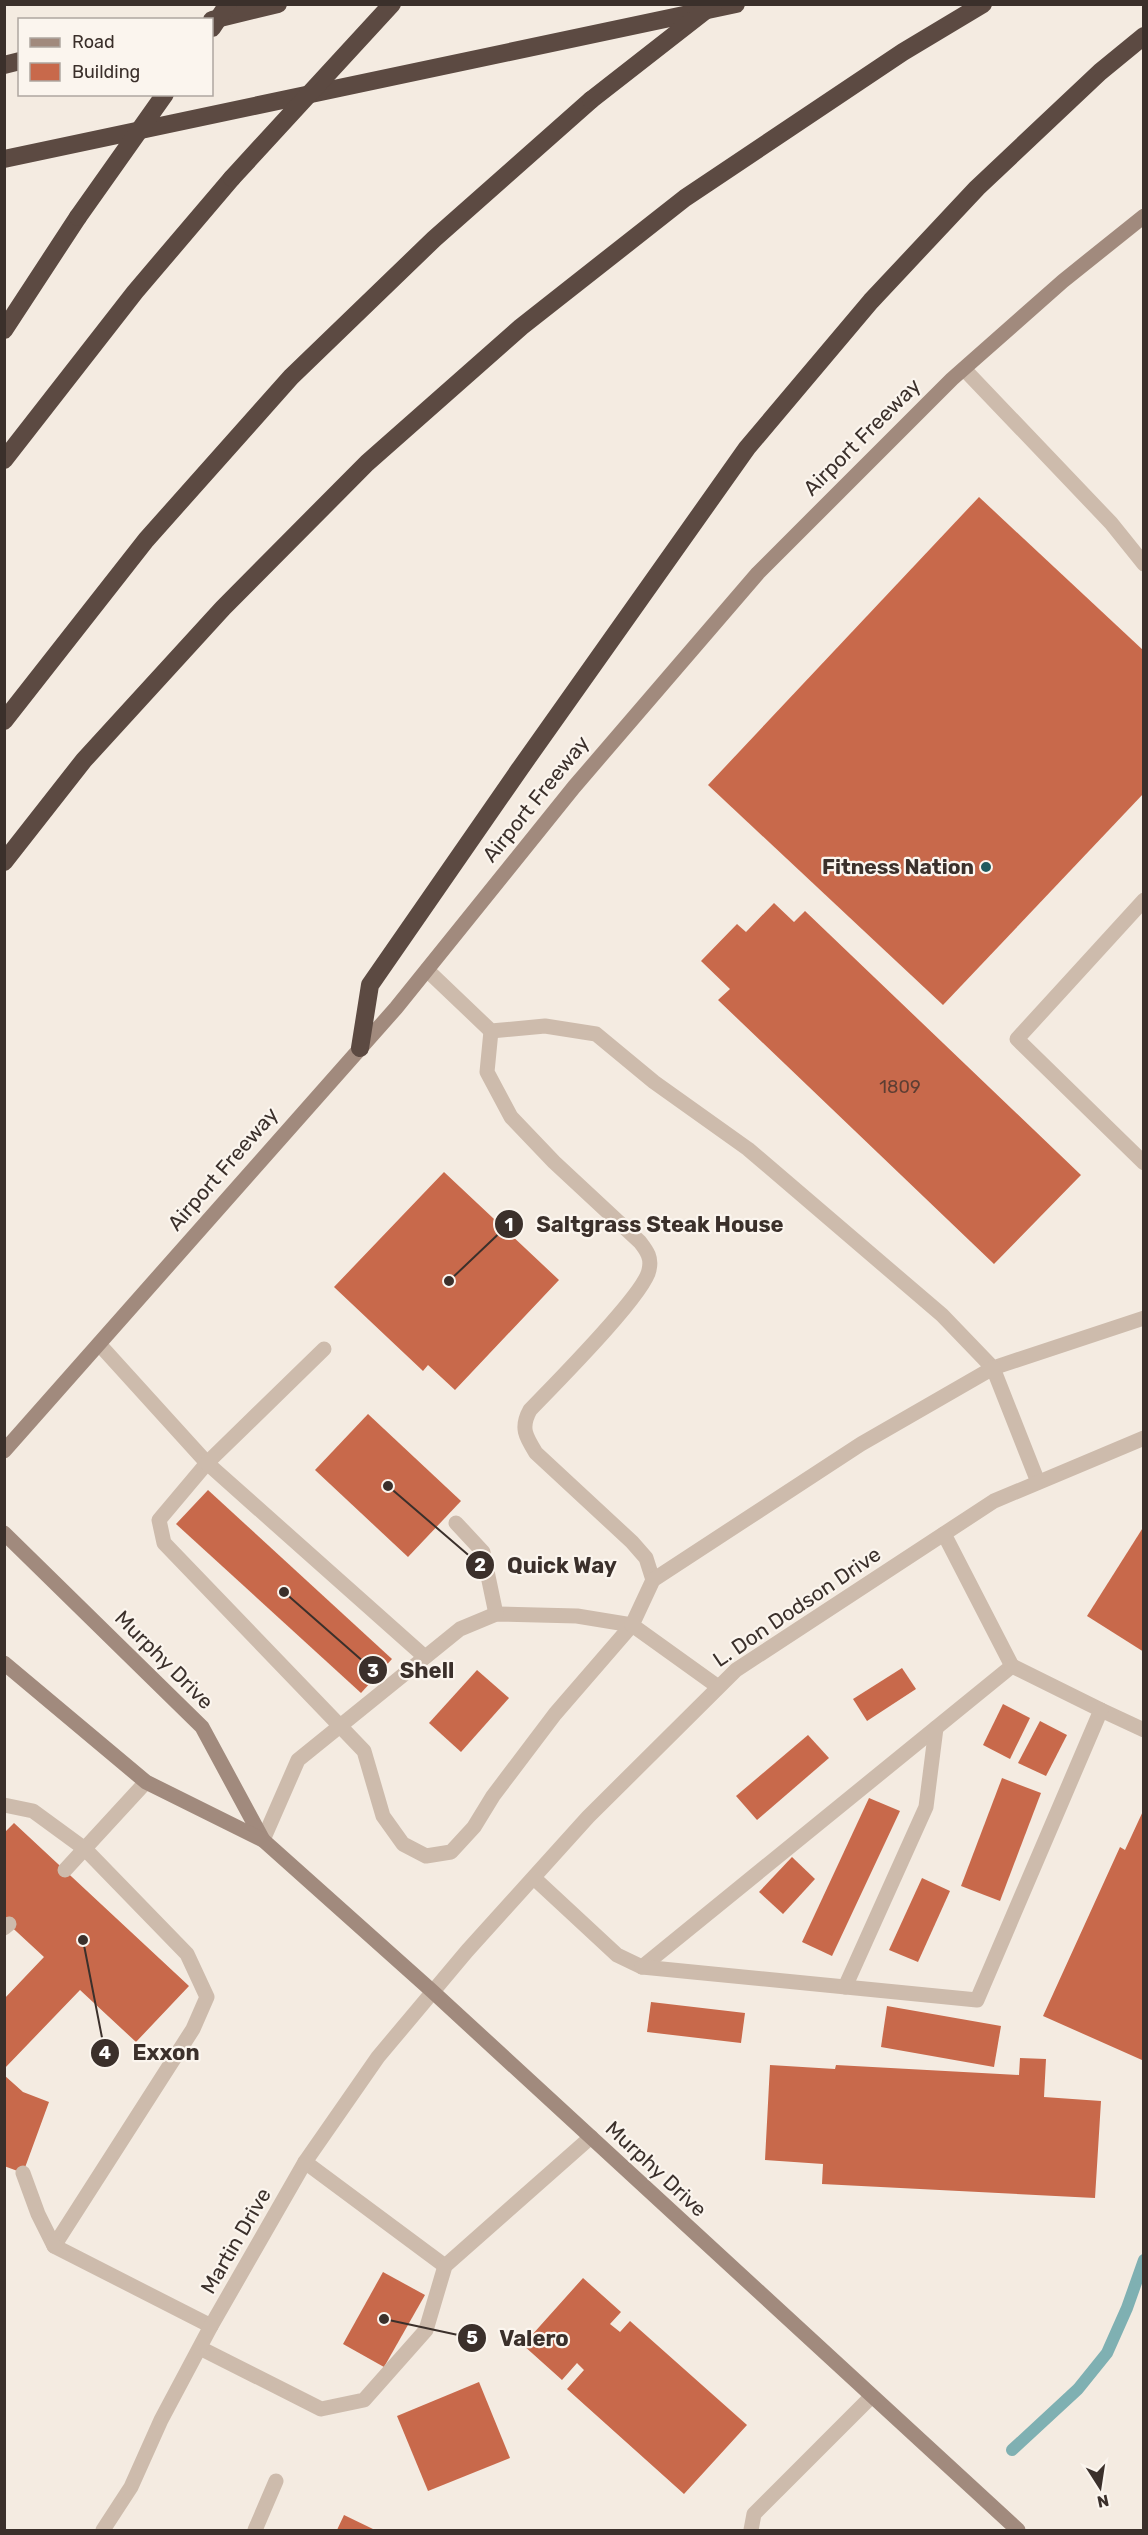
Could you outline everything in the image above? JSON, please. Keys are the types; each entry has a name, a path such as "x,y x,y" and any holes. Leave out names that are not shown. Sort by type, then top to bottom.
{"highway":[{"path":"213,26 228,4"},
{"path":"213,20 278,4"},
{"path":"4,460 135,292 232,178 392,4"},
{"path":"4,721 146,540 291,377 434,239 591,100 714,4"},
{"path":"4,159 736,4"},
{"path":"4,862 84,760 224,608 367,463 521,327 685,198 903,52 983,4"},
{"path":"360,1048 370,985 747,448 871,302 977,188 1100,72 1143,36"},
{"path":"4,330 78,217 164,96"}],"main road":[{"name":"Airport Freeway","path":"4,1451 427,970 574,787 758,573 964,369 1063,281 1143,216"},
{"name":"Murphy Drive","path":"4,1533 202,1727 263,1840"},
{"name":"Murphy Drive","path":"4,1662 146,1782 263,1840 432,1991 1018,2530"}],"street":[{"path":"964,369 1111,523 1143,564"},
{"path":"1143,900 1017,1039 1143,1163"},
{"path":"427,970 491,1031 545,1026 596,1034 654,1082 748,1149 942,1315 993,1368 1038,1482"},
{"path":"491,1031 487,1072 511,1117 554,1162 640,1242 650,1255 649,1272 634,1298 530,1410 524,1422 525,1436 536,1453 632,1542 646,1558 653,1580"},
{"path":"324,1348 207,1463 159,1520 164,1543 364,1751 383,1816 403,1844 426,1856 451,1852 474,1827 493,1796 555,1714 632,1625 653,1580 861,1444 993,1368 1143,1318"},
{"path":"99,1344 207,1463 425,1657"},
{"name":"L. Don Dodson Drive","path":"432,1991 588,1817 717,1686 736,1670 994,1501 1143,1438"},
{"path":"456,1523 483,1552 495,1614"},
{"path":"944,1534 1012,1666 1143,1730"},
{"path":"263,1840 298,1760 460,1629 495,1614 577,1616 632,1625 717,1686"},
{"path":"642,1966 1012,1666"},
{"path":"534,1878 617,1955 642,1966 978,2000 1101,1710"},
{"path":"844,1987 926,1807 936,1728"},
{"path":"65,1870 146,1782"},
{"path":"4,1805 33,1811 85,1849 187,1954 207,1997 193,2029 54,2246"},
{"name":"Martin Drive","path":"103,2530 131,2487 161,2420 211,2326 305,2162 378,2057 432,1991"},
{"path":"200,2348 321,2409 364,2400 426,2330 445,2266 591,2137"},
{"path":"305,2162 445,2266"},
{"path":"23,2173 38,2214 54,2246 211,2326"},
{"path":"751,2530 754,2514 872,2396"},
{"path":"255,2530 276,2481"}],"building":[{"path":"979,497 1144,651 1144,793 943,1005 708,785"},
{"path":"774,903 794,922 805,911 1081,1175 994,1264 718,1000 730,989 701,961 737,924 746,932"},
{"path":"444,1172 559,1280 455,1390 428,1365 423,1371 334,1287"},
{"path":"368,1414 461,1501 408,1557 315,1470"},
{"path":"208,1490 392,1659 361,1693 176,1524"},
{"path":"1144,1526 1144,1652 1087,1616"},
{"path":"902,1668 916,1689 867,1721 853,1699"},
{"path":"477,1670 509,1698 461,1752 429,1723"},
{"path":"1003,1704 1030,1718 1010,1759 983,1745"},
{"path":"1040,1721 1067,1735 1046,1776 1018,1763"},
{"path":"808,1735 829,1758 757,1820 736,1796"},
{"path":"1002,1778 1041,1793 1000,1901 961,1886"},
{"path":"869,1798 900,1811 832,1956 802,1942"},
{"path":"1144,1809 1144,2057 1142,2060 1043,2016 1120,1847 1125,1850"},
{"path":"14,1823 189,1986 136,2042 80,1990 4,2069 4,1999 44,1957 4,1920 4,1833"},
{"path":"792,1857 815,1879 783,1914 759,1892"},
{"path":"922,1878 950,1891 918,1962 889,1950"},
{"path":"651,2002 745,2013 741,2043 647,2032"},
{"path":"887,2006 1001,2026 994,2067 881,2047"},
{"path":"1020,2058 1046,2059 1044,2097 1101,2101 1095,2198 822,2184 823,2164 765,2160 770,2065 835,2069 836,2065 1019,2075"},
{"path":"4,2075 23,2092 49,2102 23,2173 4,2166"},
{"path":"383,2272 425,2295 384,2367 343,2344"},
{"path":"583,2278 621,2312 610,2324 620,2332 630,2321 747,2425 684,2494 567,2389 584,2370 577,2363 562,2380 523,2345"},
{"path":"479,2382 510,2458 428,2491 397,2416"},
{"path":"344,2515 375,2530 337,2530"}],"waterway":[{"path":"1012,2450 1078,2389 1107,2353 1127,2308 1144,2260"}],"place":[{"name":"Fitness Nation","path":"986,867"},
{"name":"Saltgrass Steak House","path":"449,1281"},
{"name":"Quick Way","path":"388,1486"},
{"name":"Shell","path":"284,1592"},
{"name":"Exxon","path":"83,1940"},
{"name":"Valero","path":"384,2319"}]}
